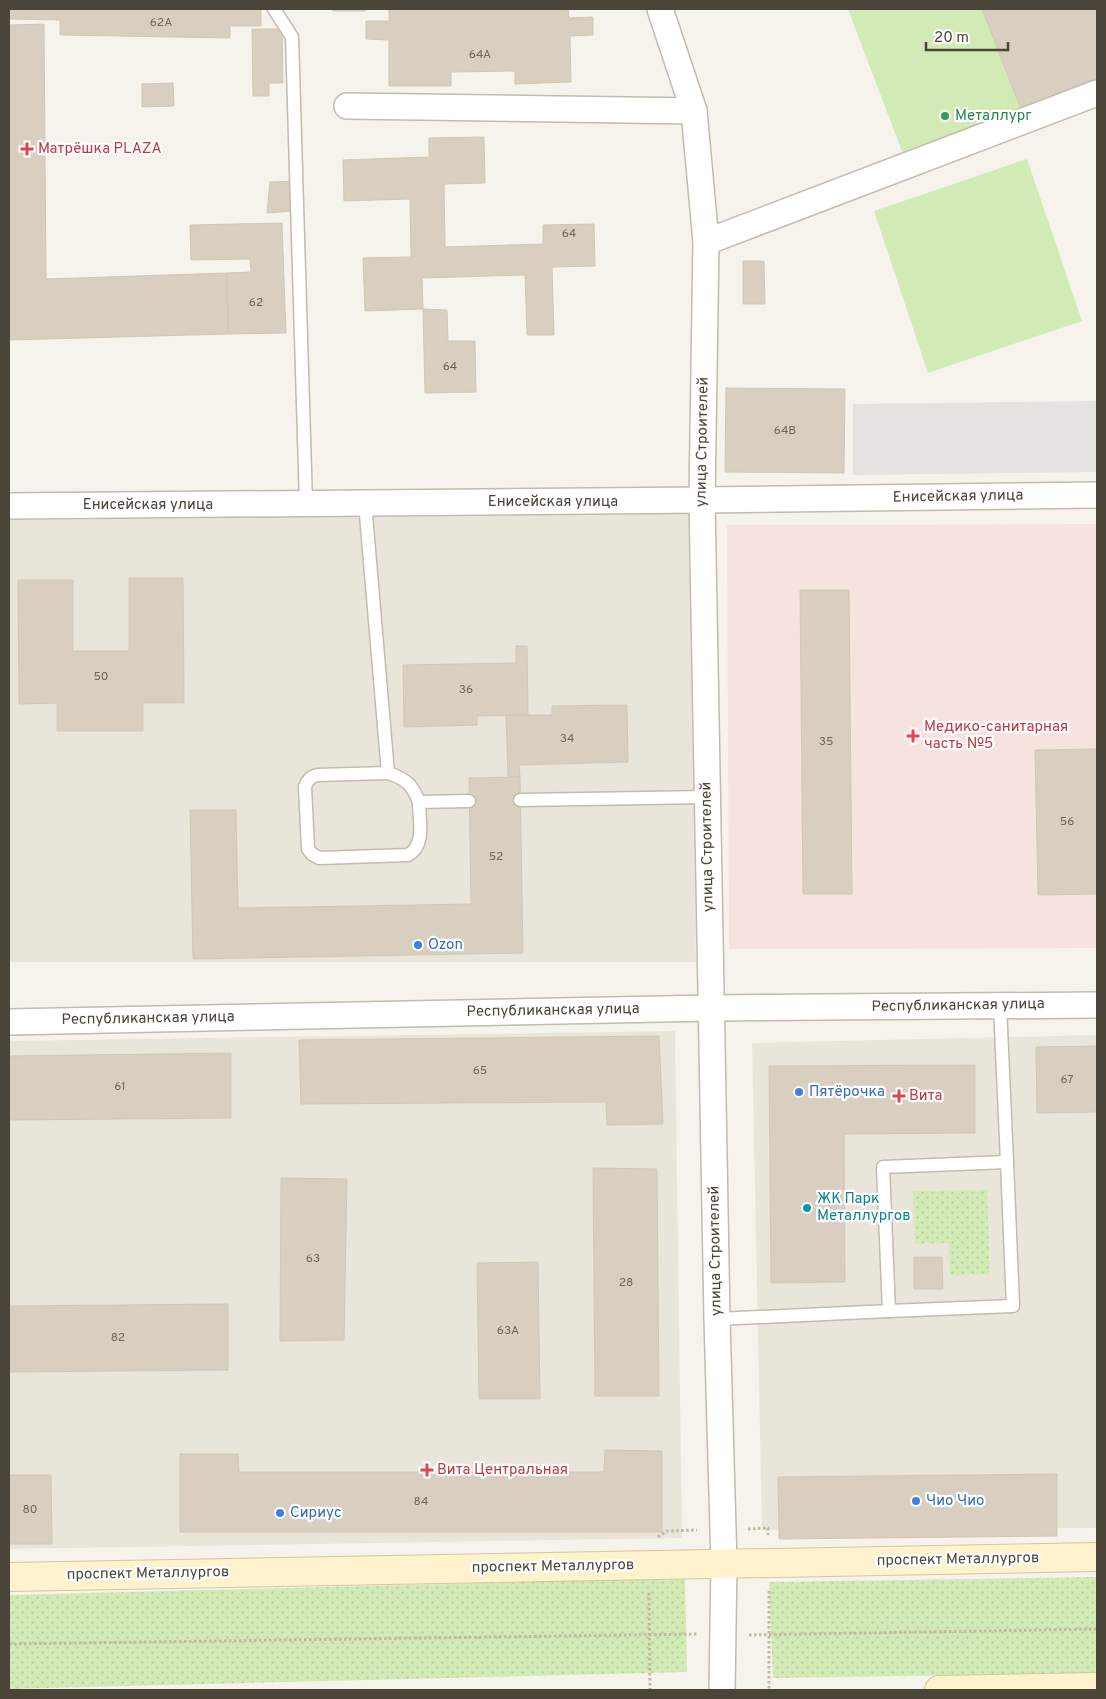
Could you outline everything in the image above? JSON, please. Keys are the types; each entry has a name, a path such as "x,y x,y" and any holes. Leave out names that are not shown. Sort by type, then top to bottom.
{"street":[{"name":"улица Строителей","path":"660,9 694,111 706,242 702,500 710,1008 724,1564 722,1690"},
{"path":"706,242 1097,93"},
{"path":"347,106 694,111"},
{"name":"Енисейская улица","path":"9,506 1097,495"},
{"name":"Республиканская улица","path":"9,1022 710,1008 1097,1004"},
{"name":"проспект Металлургов","path":"9,1577 1097,1557"},
{"path":"939,1690 1097,1687"}],"lane":[{"path":"274,9 292,36 306,504"},
{"path":"365,503 388,773"},
{"path":"388,773 399,776 407,782 414,790 419,802 420,839 414,852 408,855 319,858 308,849 306,842 305,787 307,781 312,776 388,773"},
{"path":"520,800 707,797"},
{"path":"419,802 469,801"},
{"path":"717,1319 1013,1306 1000,1006"},
{"path":"889,1312 883,1167 1007,1162"}],"path":[{"path":"768,1528 769,1690"},
{"path":"650,1690 648,1543 668,1531"},
{"path":"9,1644 650,1634 769,1636 1097,1629"}],"shaded area":[{"path":"1097,401 1097,472 853,475 853,404"},
{"path":"690,513 696,962 9,962 9,520"},
{"name":"Медико-санитарная часть №5","path":"1097,524 1097,948 729,949 727,525"},
{"path":"675,1031 682,1538 9,1549 9,1041"},
{"path":"1097,1035 1097,1528 762,1530 752,1043"}],"green space":[{"name":"Металлург","path":"848,9 1097,9 1097,79 903,154"},
{"path":"1027,159 1082,321 928,373 874,211"},
{"path":"987,1190 990,1274 950,1275 949,1243 915,1244 913,1191"},
{"path":"1097,1577 1097,1673 773,1678 769,1582"},
{"path":"685,1578 687,1672 9,1689 9,1595"}],"building":[{"path":"9,9 261,9 261,26 230,26 230,38 60,35 60,20 9,19"},
{"path":"333,9 365,9 365,11 333,11"},
{"path":"389,9 568,9 569,18 593,17 593,35 570,36 571,82 515,84 515,71 451,72 451,86 389,86 389,40 366,39 366,21 389,21"},
{"path":"982,9 1097,9 1097,94 1026,122"},
{"name":"Матрёшка PLAZA","path":"44,24 46,279 227,273 228,334 9,340 9,25"},
{"path":"252,29 282,29 283,83 269,83 269,96 253,96"},
{"path":"173,83 174,106 142,107 142,84"},
{"path":"484,137 485,183 444,184 445,247 543,244 543,225 594,224 595,266 552,267 554,335 527,335 525,275 422,278 423,309 365,311 363,258 411,257 410,199 344,201 343,160 429,157 429,138"},
{"path":"296,181 294,211 267,213 270,182"},
{"path":"282,223 286,333 228,334 227,273 251,272 250,259 191,260 190,225"},
{"path":"743,261 764,261 765,304 743,304"},
{"path":"423,309 447,310 448,341 475,341 476,392 425,393"},
{"path":"726,388 845,389 844,473 725,472"},
{"path":"129,578 183,578 184,703 143,703 143,731 57,731 57,703 19,704 18,580 73,580 73,651 129,651"},
{"path":"800,590 849,590 852,894 803,894"},
{"path":"516,646 527,646 528,715 477,716 477,725 404,727 403,665 516,663"},
{"path":"627,705 628,762 519,765 520,777 508,777 506,715 552,715 552,706"},
{"path":"1097,749 1097,894 1038,895 1035,750"},
{"path":"520,777 523,953 193,959 190,810 236,810 238,908 471,904 469,778"},
{"path":"659,1036 663,1124 607,1125 606,1102 301,1104 299,1040"},
{"path":"1097,1046 1097,1112 1037,1113 1036,1047"},
{"path":"231,1053 231,1118 9,1120 9,1056"},
{"name":"ЖК Парк Металлургов","path":"975,1065 975,1133 844,1134 845,1282 771,1283 769,1066"},
{"path":"593,1168 657,1169 659,1396 595,1396"},
{"path":"281,1178 347,1179 344,1340 280,1341"},
{"path":"914,1257 942,1257 943,1289 914,1289"},
{"path":"538,1262 540,1399 479,1399 477,1263"},
{"path":"228,1304 228,1370 9,1372 9,1306"},
{"path":"605,1450 662,1451 662,1532 180,1532 180,1454 238,1454 239,1472 604,1472"},
{"path":"1057,1474 1057,1536 779,1539 778,1477"},
{"path":"9,1475 51,1475 52,1544 9,1544"}],"place":[{"name":"Металлург","path":"945,116"},
{"name":"Матрёшка PLAZA","path":"27,149"},
{"name":"Медико-санитарная часть №5","path":"913,736"},
{"name":"Ozon","path":"418,945"},
{"name":"Пятёрочка","path":"799,1092"},
{"name":"Вита","path":"899,1096"},
{"name":"ЖК Парк Металлургов","path":"807,1208"},
{"name":"Вита Центральная","path":"427,1470"},
{"name":"Чио Чио","path":"916,1501"},
{"name":"Сириус","path":"280,1513"}]}
